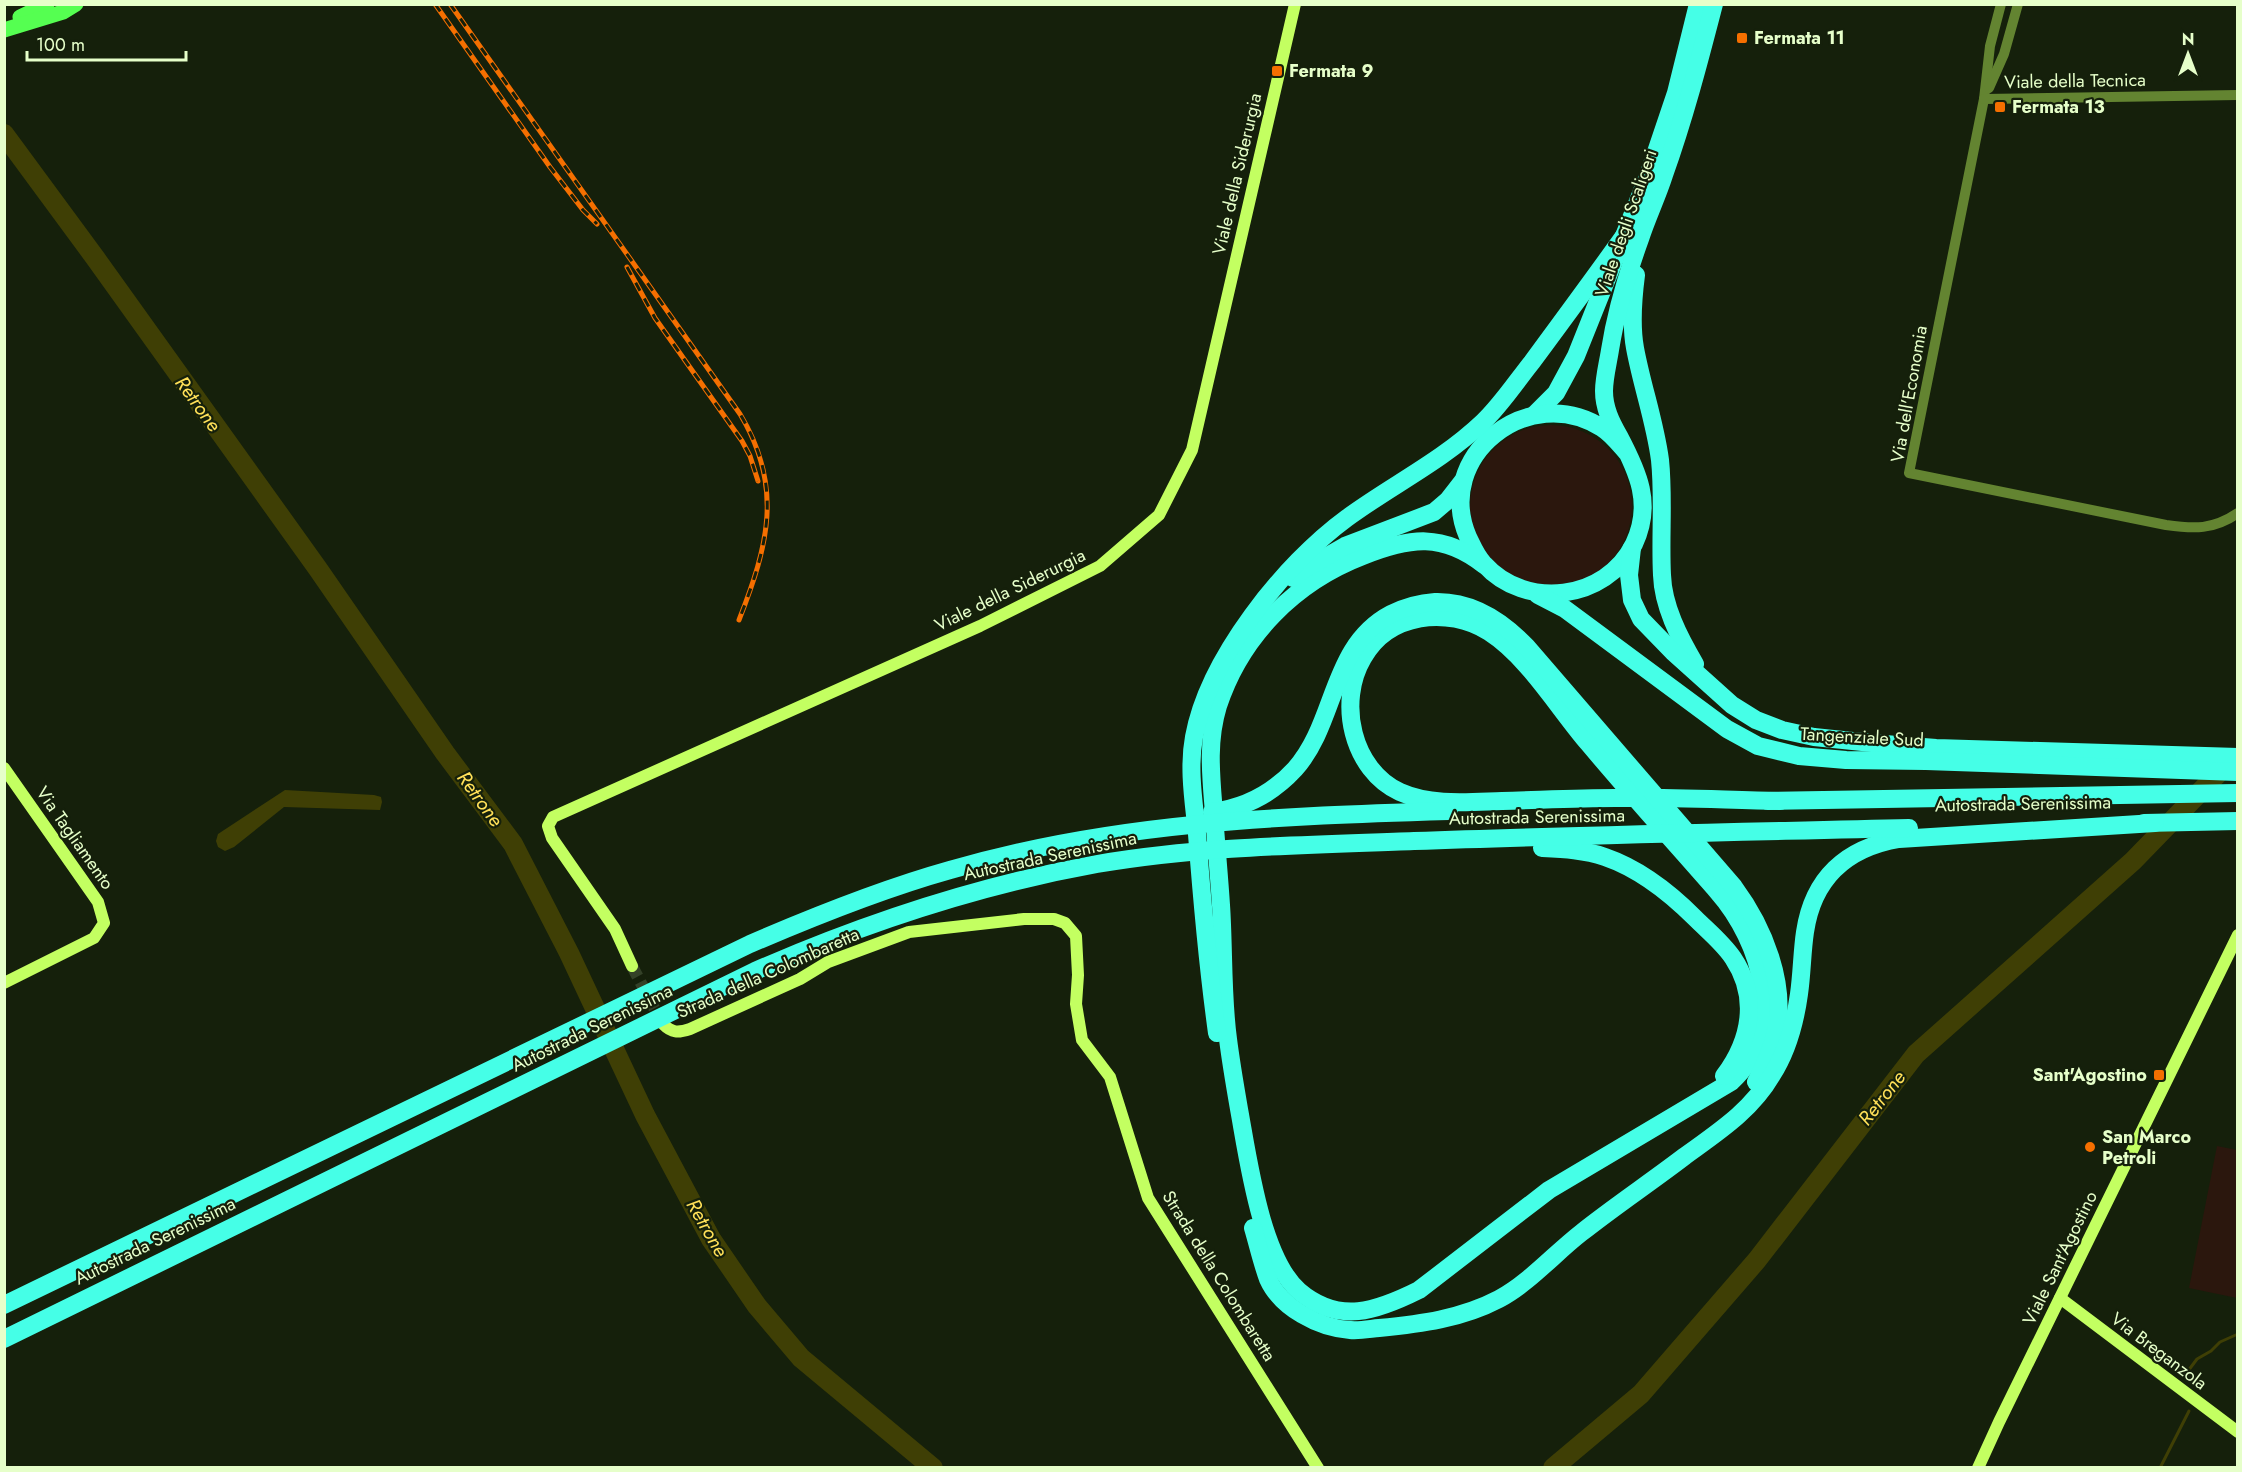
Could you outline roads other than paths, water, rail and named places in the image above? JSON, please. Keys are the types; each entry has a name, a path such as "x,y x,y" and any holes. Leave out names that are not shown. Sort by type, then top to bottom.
{"highway":[{"name":"Viale degli Scaligeri","path":"1628,454 1610,433 1590,421 1562,414 1536,414 1511,423 1480,447 1469,466 1464,481 1461,500 1463,525 1476,555 1495,575 1521,589 1534,593 1561,594 1585,589 1611,573 1633,546 1638,534 1643,504 1640,480 1628,454 1608,416 1604,392 1613,330 1632,238 1648,176 1676,93 1697,4"},
{"name":"Viale degli Scaligeri","path":"1536,414 1556,393 1576,356 1632,238 1664,177 1690,98 1714,4"},
{"path":"1632,238 1485,420 1442,455 1331,531 1290,570 1256,611 1230,648 1211,681 1196,727 1191,761 1206,955 1227,1107 1254,1232 1269,1281 1286,1302 1317,1323 1350,1330 1416,1325 1461,1316 1500,1299 1580,1233 1724,1128 1758,1097 1782,1058 1797,1009 1805,932 1811,904 1827,876 1849,857 1873,844 1899,839 2156,823"},
{"path":"1632,238 1635,346 1660,461 1662,577 1669,611 1683,644 1709,686"},
{"path":"1256,611 1303,570 1345,546 1434,512 1464,481"},
{"path":"951,869 983,855 1057,836 1123,824 1230,809 1264,795 1287,778 1308,751 1321,726 1342,669 1360,640 1382,619 1416,605 1442,602 1461,605 1485,613 1526,646 1611,745 1726,889 1737,917 1753,947 1761,972 1764,992 1761,1026 1757,1043 1742,1072 1709,1096 1549,1190 1419,1290 1395,1302 1366,1311 1345,1312 1322,1306 1298,1290 1281,1267 1264,1226 1247,1154 1228,1038 1221,912 1210,760 1214,720 1225,688 1239,660 1274,614 1305,586 1333,569 1360,557 1423,540 1436,541 1461,549 1484,565"},
{"name":"Tangenziale Sud","path":"1633,546 1629,575 1632,600 1641,619 1709,686 1732,705 1756,720 1782,730 1814,737 2238,772"},
{"name":"Tangenziale Sud","path":"1534,593 1565,609 1727,729 1758,746 1799,756 1846,760 2238,757"},
{"path":"1724,1128 1740,1108 1762,1070 1775,1034 1777,1020 1776,985 1768,949 1752,913 1726,889 1587,742 1534,676 1503,642 1475,625 1461,619 1432,616 1406,622 1393,628 1372,645 1359,665 1355,677 1351,721 1358,747 1377,776 1386,784 1410,796 1463,802 1617,798 1780,801"},
{"name":"Autostrada Serenissima","path":"4,1305 750,944 812,918 951,869 1082,840 1158,827 1261,818 1780,801 2238,793"},
{"name":"Autostrada Serenissima","path":"4,1339 785,958 836,938 997,886 1096,864 1272,846 1494,838 2238,821"},
{"path":"1272,846 1391,851 1494,848 1567,849 1605,857 1647,878 1679,903 1732,956 1746,983 1749,998 1748,1028 1733,1063 1710,1089 1676,1115"}],"main road":[{"path":"4,24 47,4"},
{"path":"4,30 63,12 76,4"}],"street":[{"name":"Viale della Siderurgia","path":"632,966 615,929 552,838 548,826 554,817 980,626 1100,566 1159,515 1192,450 1295,4"},
{"name":"Via dell'Economia","path":"2001,4 1990,46 1984,99 1909,472 2195,529 2223,523 2238,513"},
{"name":"Via dell'Economia","path":"1984,99 2004,54 2018,4"},
{"name":"Viale della Tecnica","path":"1984,99 2238,95"},
{"name":"Via Tagliamento","path":"4,768 98,902 104,923 94,938 4,983"},
{"name":"Strada della Colombaretta","path":"663,1024 669,1030 678,1033 690,1029 800,979 828,962 909,932 1024,919 1054,919 1065,923 1076,936 1078,975 1076,1004 1082,1040 1110,1077 1148,1198 1318,1467"},
{"name":"Viale Sant'Agostino","path":"1978,1467 2238,935"},
{"name":"Via Breganzola","path":"2060,1299 2238,1431"}],"waterway":[{"name":"Retrone","path":"4,134 318,569 445,753 513,844 569,953 645,1115 711,1239 757,1306 801,1358 933,1468"},
{"name":"Retrone","path":"1553,1468 1641,1394 1757,1260 1916,1054 2133,861 2230,761"},
{"path":"2185,1375 2197,1359 2211,1351 2220,1342 2238,1334"},
{"path":"2160,1468 2189,1411"}],"tunnel":[{"path":"632,966 662,1023"}],"railway":[{"path":"435,4 550,167 583,210 597,224"},
{"path":"450,4 740,414 754,441 767,492 767,517 758,567 739,620"},
{"path":"627,267 655,318 742,441 750,456 758,481"}],"place":[{"name":"Fermata 11","path":"1742,38"},
{"name":"Fermata 9","path":"1277,71"},
{"name":"Fermata 13","path":"2000,107"},
{"name":"Sant'Agostino","path":"2159,1075"},
{"name":"San Marco Petroli","path":"2090,1147"}]}
